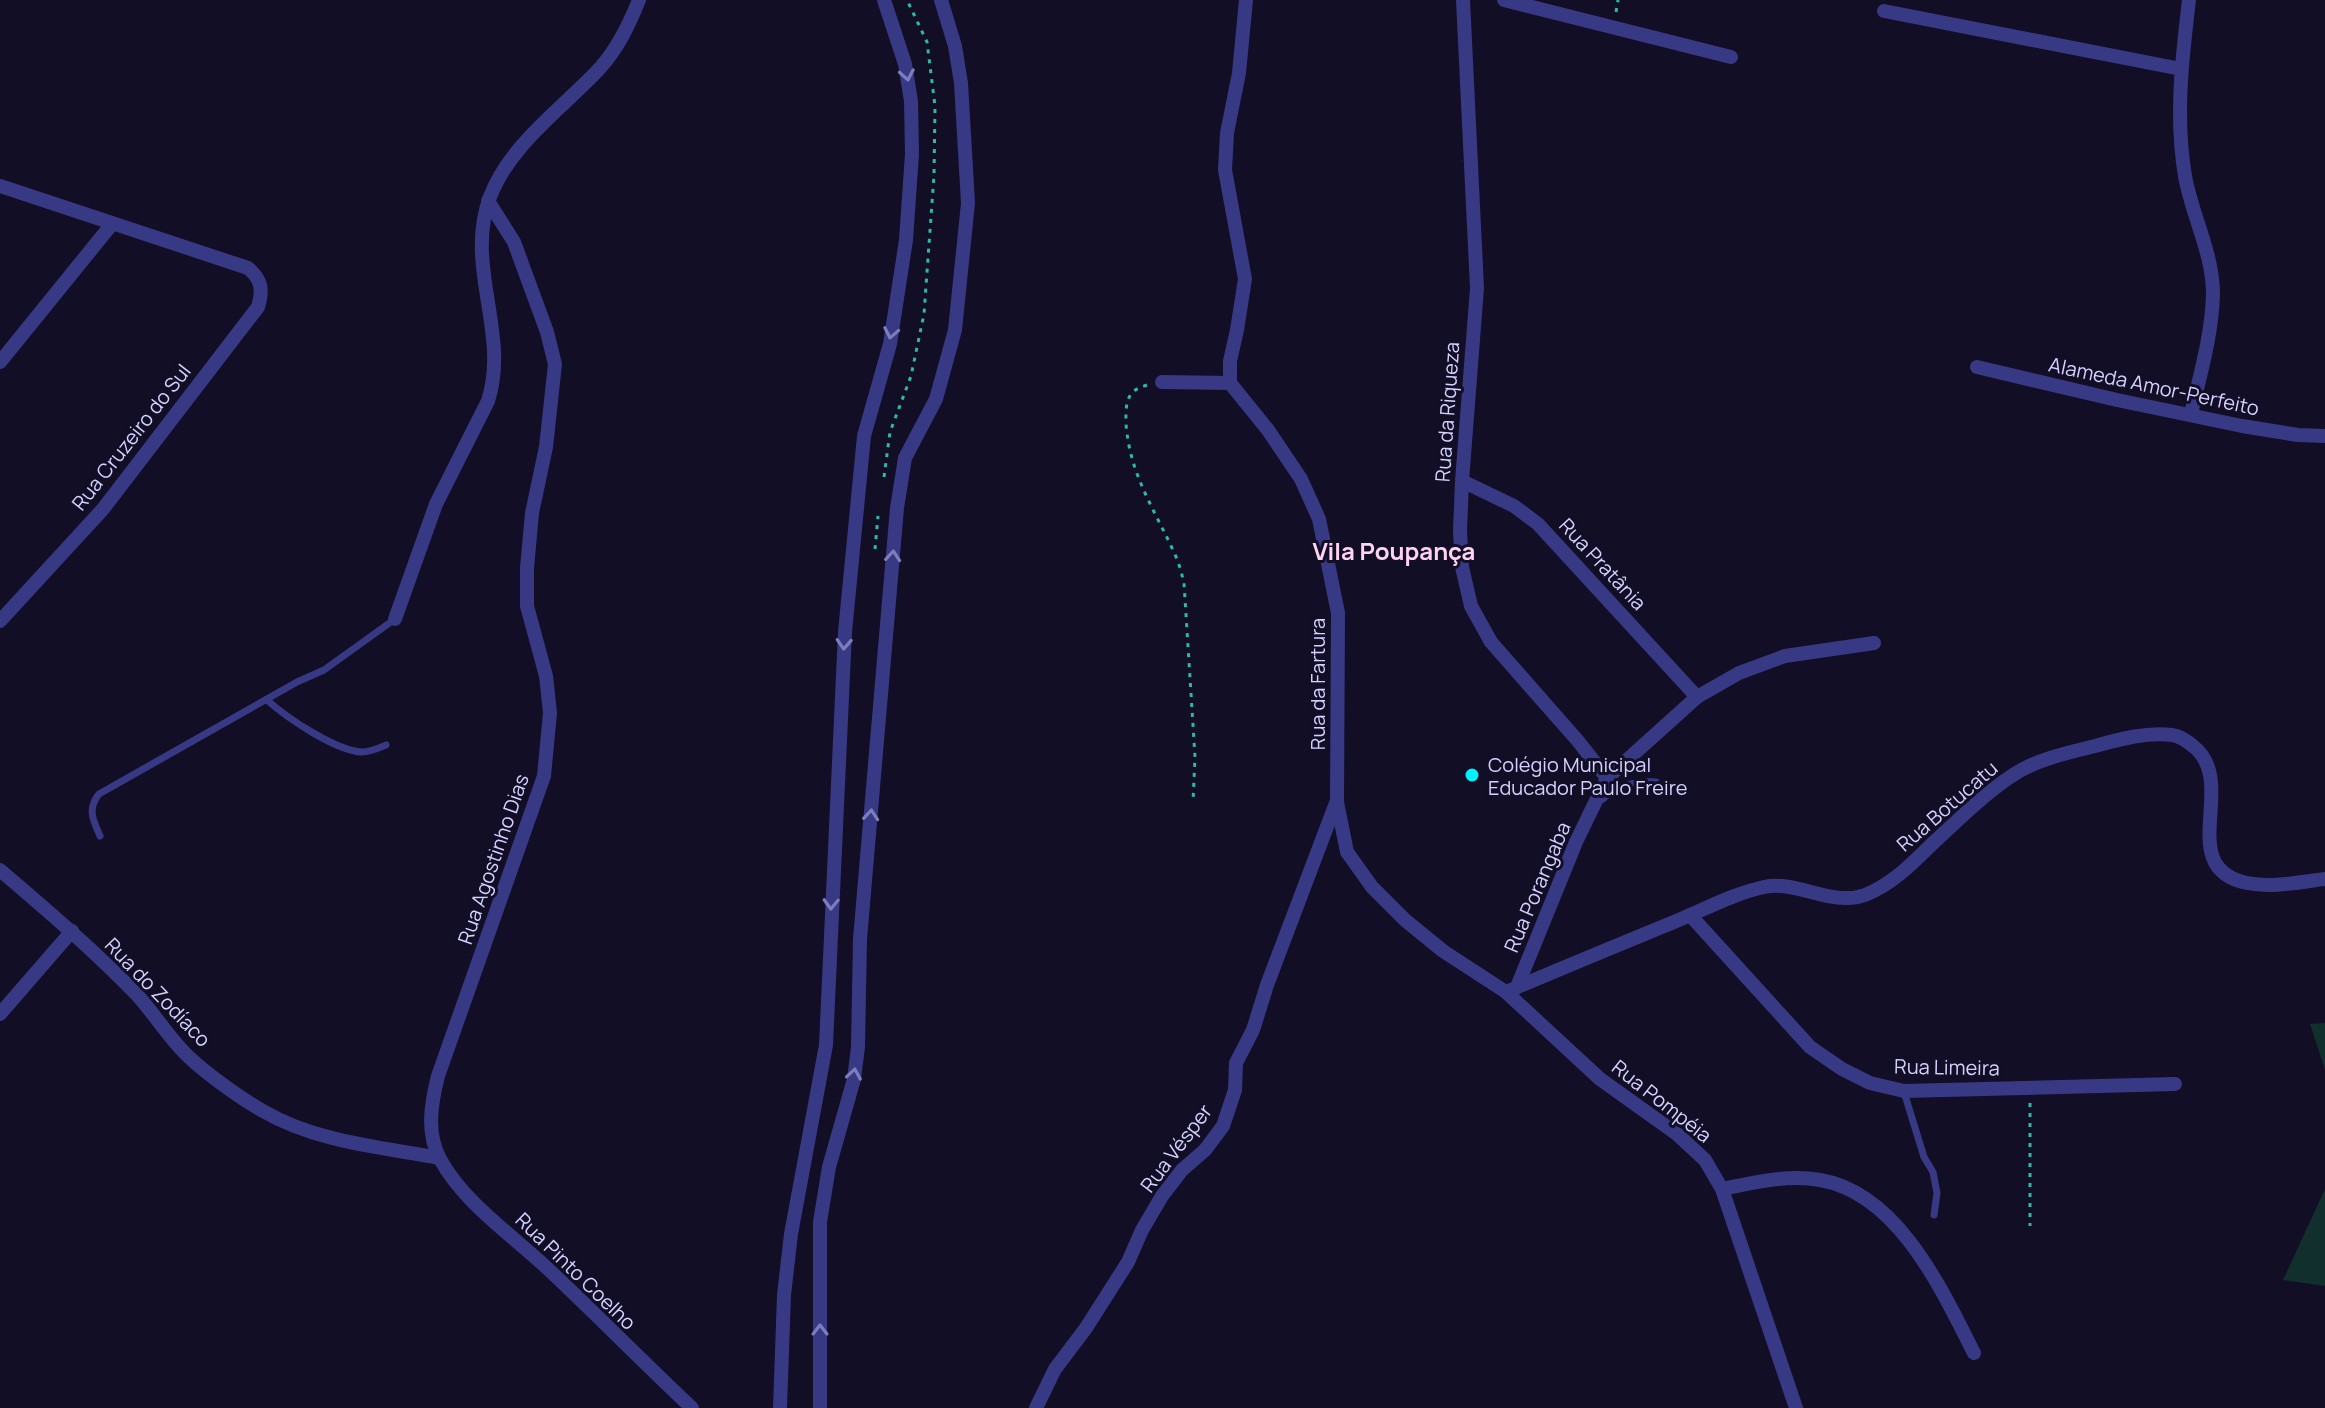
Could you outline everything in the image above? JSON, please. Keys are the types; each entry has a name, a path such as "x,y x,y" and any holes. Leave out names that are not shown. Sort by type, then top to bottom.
{"street":[{"path":"395,619 436,504 482,414 493,385 492,327 480,259 488,201 507,165 535,132 602,66 626,32 639,0"},
{"path":"780,1408 784,1295 791,1234 826,1045 845,632 862,452 873,398 890,344 906,240 912,154 911,101 905,64 884,0"},
{"path":"820,1408 820,1222 829,1167 854,1079 858,1047 860,939 897,508 905,458 936,399 955,330 968,203 961,83 955,46 941,0"},
{"path":"1162,382 1230,383 1230,361 1245,279 1225,170 1227,133 1239,73 1246,0"},
{"name":"Rua da Riqueza","path":"1463,0 1477,288 1462,481 1462,567 1471,606 1491,642 1607,778"},
{"path":"1504,0 1731,57"},
{"path":"2189,0 2181,69 2181,152 2211,272 2213,293 2206,348 2191,414"},
{"path":"1884,11 2181,69"},
{"path":"0,186 112,224 0,362"},
{"name":"Rua Agostinho Dias","path":"439,1158 432,1135 430,1108 438,1076 544,776 550,713 546,676 527,606 527,568 532,513 546,447 555,364 547,332 514,242 488,201"},
{"name":"Rua Cruzeiro do Sul","path":"0,621 103,509 258,307 262,296 259,279 248,268 112,224"},
{"name":"Alameda Amor-Perfeito","path":"1977,367 2242,426 2325,436"},
{"name":"Rua da Fartura","path":"1230,383 1268,430 1301,479 1319,519 1338,613 1337,802 1347,852 1372,887 1405,920 1443,951 1512,989"},
{"name":"Rua Pratânia","path":"1462,481 1514,506 1538,524 1697,697"},
{"name":"Rua Porangaba","path":"1512,989 1607,778 1697,697 1739,673 1785,656 1874,643"},
{"name":"Rua Botucatu","path":"1512,989 1737,894 1769,886 1848,899 1866,894 1911,864 2012,775 2049,758 2148,734 2175,735 2199,750 2207,762 2212,778 2208,847 2215,863 2226,875 2245,882 2274,885 2325,879"},
{"name":"Rua Vésper","path":"1036,1408 1055,1369 1086,1328 1128,1262 1162,1196 1223,1126 1235,1090 1236,1063 1253,1030 1267,985 1337,802"},
{"name":"Rua do Zodíaco","path":"0,870 72,931 140,999 182,1051 264,1112 305,1130 334,1138 439,1158"},
{"name":"Rua Limeira","path":"1690,915 1810,1047 1842,1069 1870,1083 1904,1091 2175,1084"},
{"path":"0,1014 72,931"},
{"name":"Rua Pompéia","path":"1512,989 1600,1079 1677,1134 1705,1160 1722,1189 1796,1408"},
{"name":"Rua Pinto Coelho","path":"439,1158 456,1183 482,1209 692,1408"},
{"path":"1722,1189 1769,1180 1819,1180 1848,1189 1861,1197 1908,1239 1935,1279 1974,1353"}],"lane":[{"path":"100,836 91,809 99,794 297,682 324,670 395,619"},
{"path":"267,700 338,747 366,753 386,745"},
{"path":"1588,815 1607,794 1626,784 1656,782"},
{"path":"1904,1091 1924,1157 1933,1172 1937,1193 1934,1215"}],"path":[{"path":"1162,382 1135,390 1126,408 1126,423 1135,470 1178,561 1184,583 1195,757 1193,802"},
{"path":"2030,1087 2030,1226"}],"green space":[{"path":"2325,1023 2325,1070 2310,1024"},
{"path":"2325,1189 2325,1286 2283,1280"}],"place":[{"name":"Colégio Municipal Educador Paulo Freire","path":"1472,775"}],"district":[{"name":"Vila Poupança","path":"1394,550"}]}
